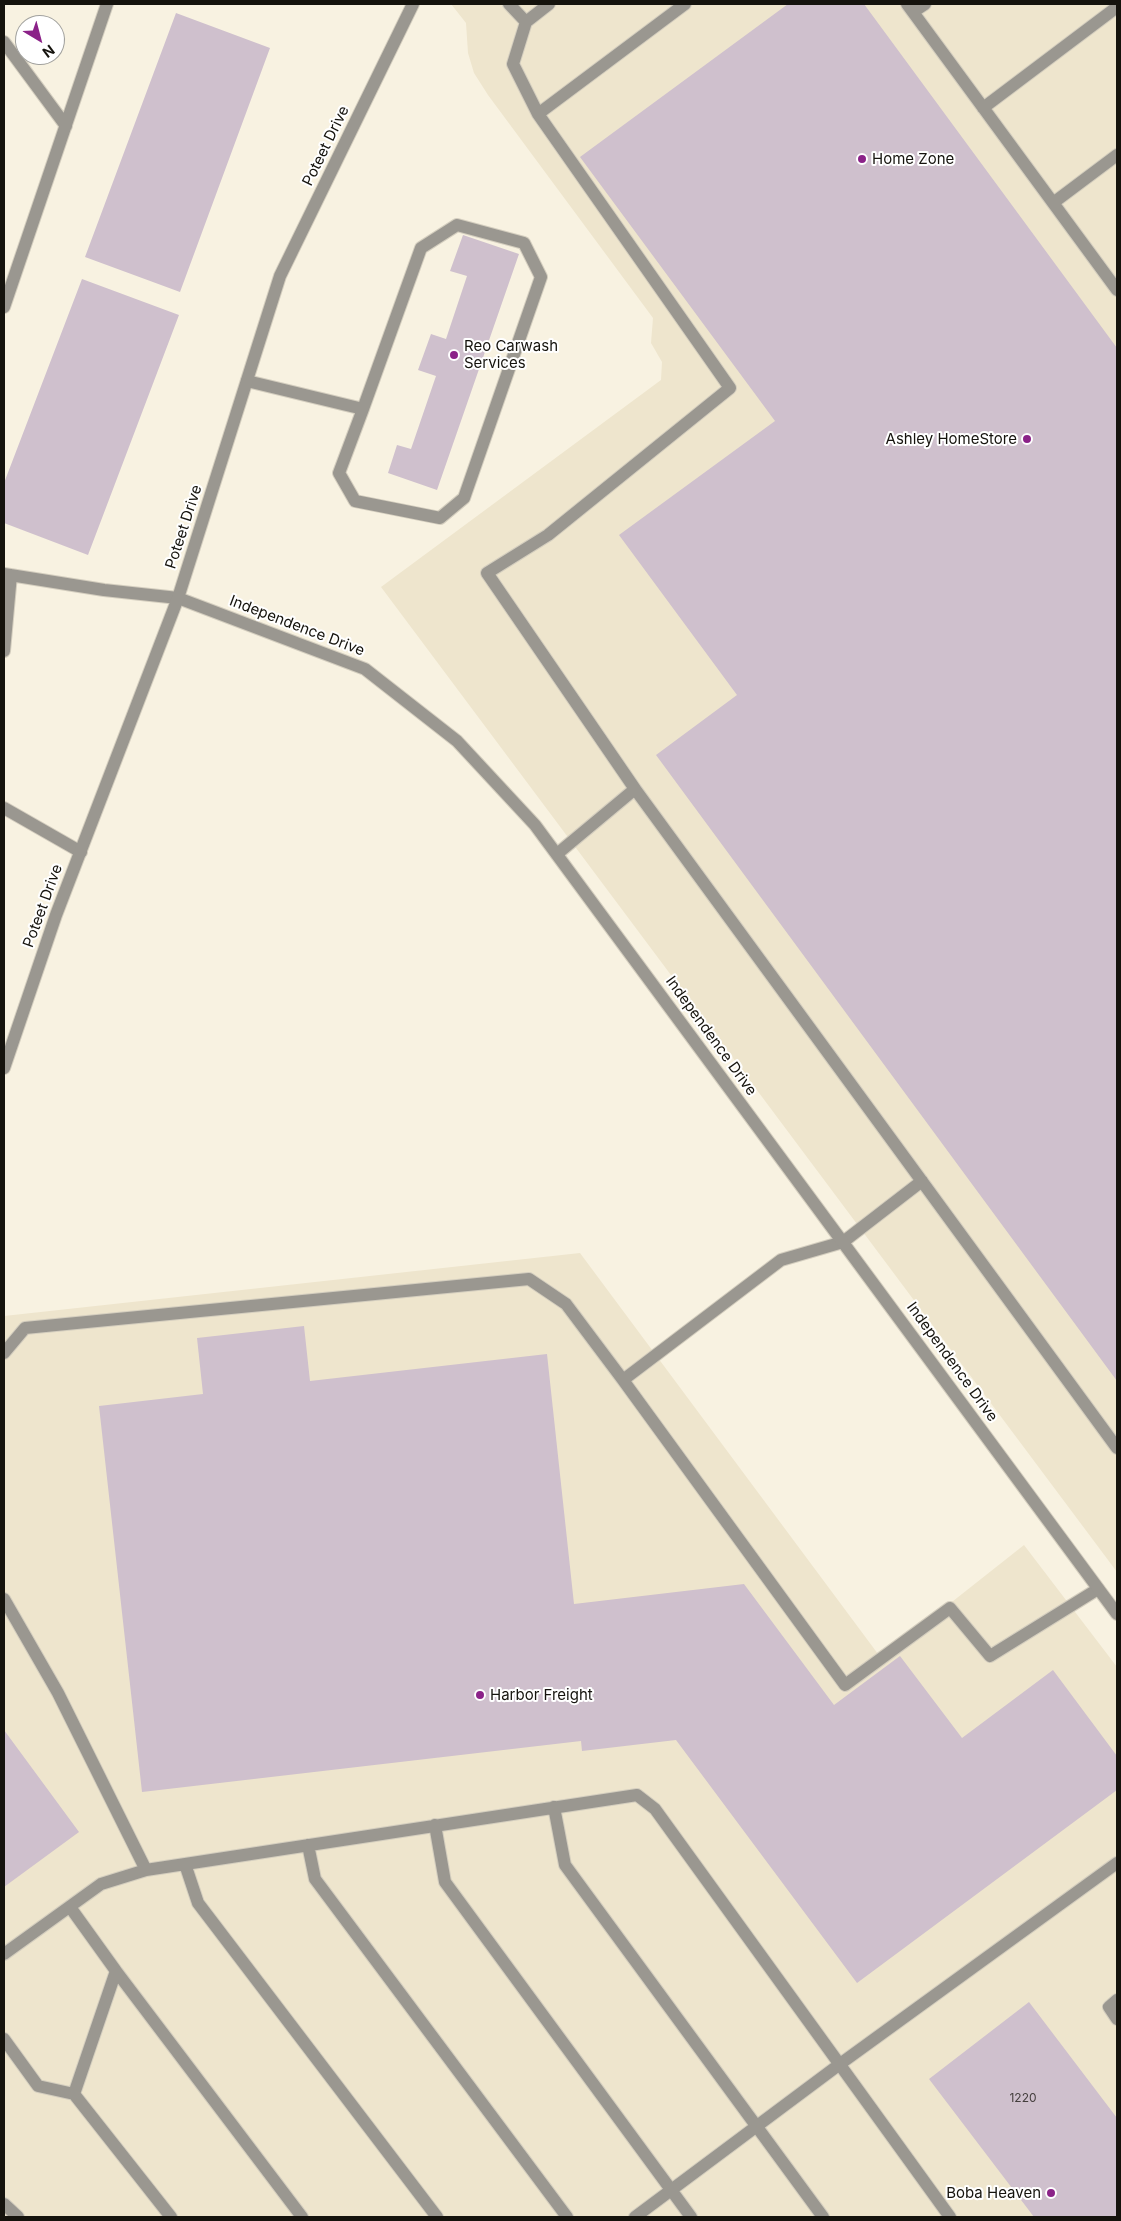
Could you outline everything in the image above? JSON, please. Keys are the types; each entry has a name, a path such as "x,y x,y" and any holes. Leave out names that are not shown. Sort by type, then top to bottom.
{"street":[{"path":"4,307 107,4"},
{"name":"Poteet Drive","path":"4,1068 56,915 178,598 280,276 413,4"},
{"path":"509,4 526,22"},
{"path":"549,4 526,22 513,64 538,114 730,388 548,535 487,572 635,789 1117,1448"},
{"path":"538,114 685,4"},
{"path":"925,4 910,8 1117,290"},
{"path":"983,108 1103,10 1117,7"},
{"path":"4,42 66,126"},
{"path":"1053,203 1117,155"},
{"path":"457,226 524,243 542,277 464,498 440,518 355,501 339,473 363,409 421,248 457,226"},
{"path":"247,381 363,409"},
{"path":"4,651 8,575"},
{"name":"Independence Drive","path":"8,575 104,590 178,598 365,669 457,741 535,825 1117,1614"},
{"path":"556,854 635,789"},
{"path":"4,808 81,852"},
{"path":"623,1380 781,1260 843,1242 922,1181"},
{"path":"4,1353 25,1328 529,1278 566,1304 846,1685 950,1608 990,1656 1098,1589"},
{"path":"4,1599 58,1693 146,1870"},
{"path":"4,1954 101,1884 146,1870 637,1795 655,1809 950,2217"},
{"path":"554,1808 565,1864 824,2217"},
{"path":"435,1826 445,1882 691,2217"},
{"path":"308,1845 315,1879 567,2217"},
{"path":"634,2217 840,2064 1117,1863"},
{"path":"185,1864 198,1903 437,2217"},
{"path":"70,1907 116,1971 302,2217"},
{"path":"74,2094 116,1971"},
{"path":"1117,2000 1108,2007 1117,2019"},
{"path":"4,2039 38,2086 74,2094 171,2217"},
{"path":"4,2204 18,2217"}],"shaded area":[{"path":"451,4 1117,4 1117,1572 381,587 661,380 662,362 651,343 653,318 488,95 474,73 468,53 466,23"},
{"path":"580,1253 881,1658 1024,1545 1117,1667 1117,2217 4,2217 4,1316"}],"building":[{"path":"788,4 864,4 1117,348 1117,1381 656,755 737,695 619,535 775,421 580,157"},
{"path":"176,13 270,48 180,292 85,257"},
{"name":"Reo Carwash Services","path":"463,235 519,254 437,490 388,473 397,445 411,449 436,376 418,370 431,334 446,339 467,276 450,271"},
{"path":"82,279 179,315 88,555 4,523 4,483"},
{"path":"304,1326 310,1381 547,1354 574,1604 744,1584 834,1705 900,1656 962,1738 1053,1670 1117,1756 1117,1790 857,1983 676,1740 582,1751 581,1741 142,1792 99,1406 203,1394 197,1338"},
{"path":"4,1730 79,1832 4,1887"},
{"path":"1029,2002 1117,2118 1117,2217 1034,2217 929,2079"}],"place":[{"name":"Home Zone","path":"862,159"},
{"name":"Reo Carwash Services","path":"454,355"},
{"name":"Ashley HomeStore","path":"1027,439"},
{"name":"Harbor Freight","path":"480,1695"},
{"name":"Boba Heaven","path":"1051,2193"}]}
